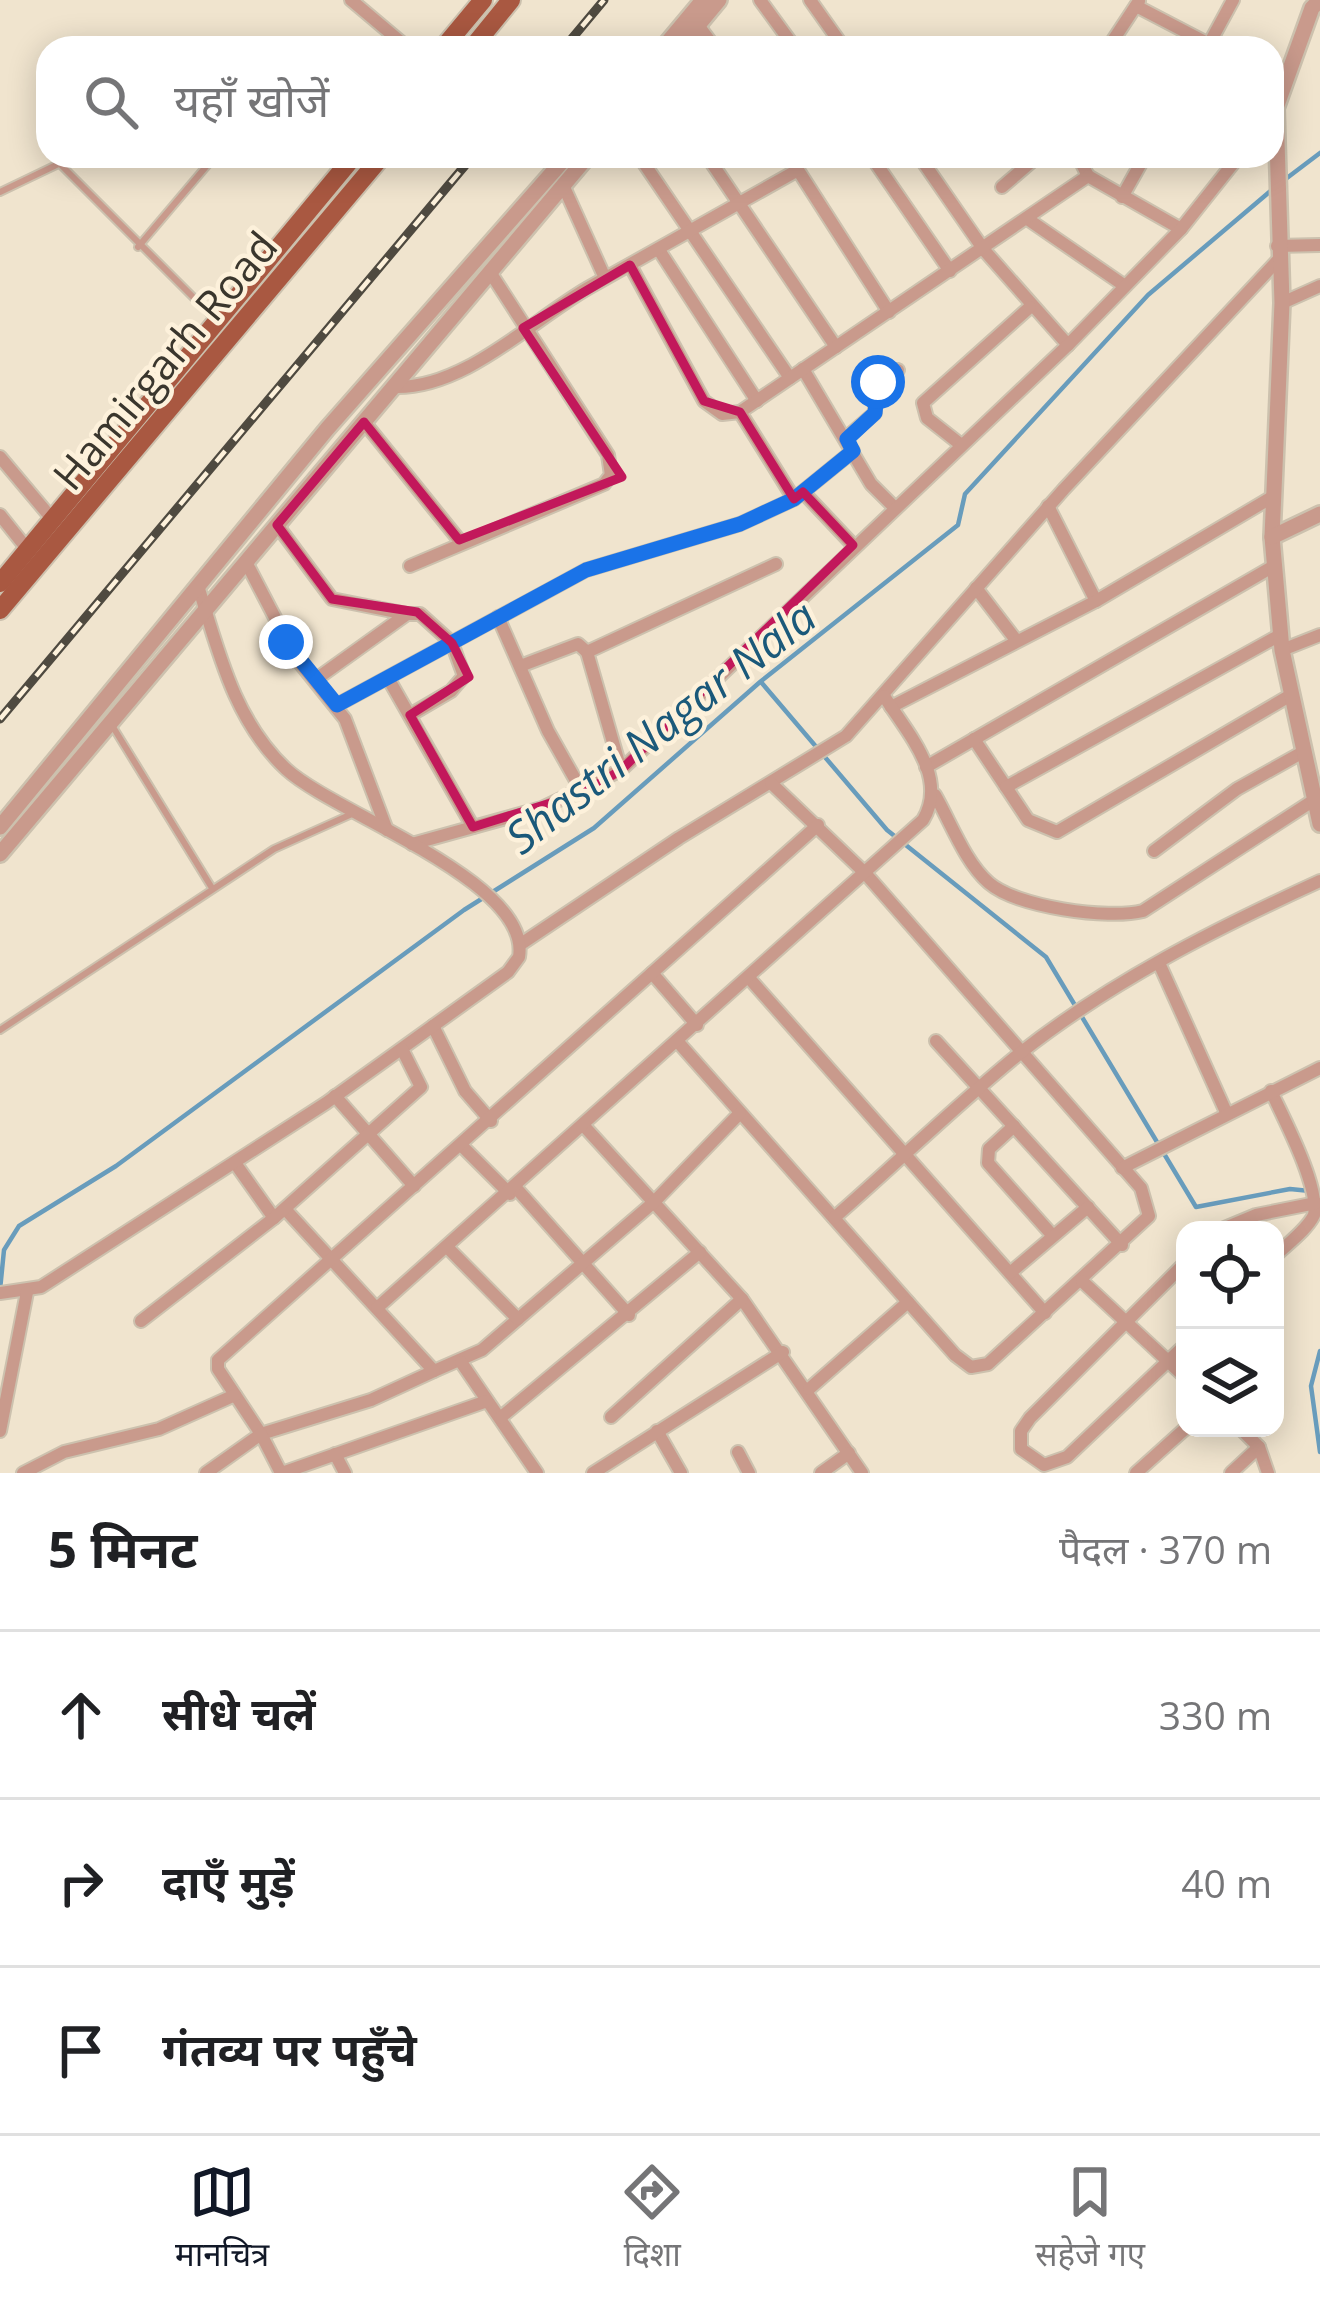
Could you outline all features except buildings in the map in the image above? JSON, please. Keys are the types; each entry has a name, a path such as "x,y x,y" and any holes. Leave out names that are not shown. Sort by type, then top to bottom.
{"main road":[{"path":"453,36 483,0"},
{"path":"482,36 511,0"},
{"name":"Hamirgarh Road","path":"0,584 344,168"},
{"name":"Hamirgarh Road","path":"0,610 372,168"}],"street":[{"path":"351,0 394,36"},
{"path":"674,36 703,0"},
{"path":"689,36 719,0"},
{"path":"760,0 786,36"},
{"path":"810,0 836,36"},
{"path":"1213,36 1233,0"},
{"path":"1284,84 1312,8 1320,0"},
{"path":"1116,36 1138,3 1192,36"},
{"path":"698,25 706,36"},
{"path":"0,827 327,429 555,168"},
{"path":"0,854 578,168"},
{"path":"647,168 790,378"},
{"path":"716,168 836,347"},
{"path":"879,168 950,271"},
{"path":"927,168 984,250 1030,307 1068,344"},
{"path":"1002,187 1024,168"},
{"path":"1084,168 1088,176 1181,230"},
{"path":"1122,196 1138,168"},
{"path":"412,844 583,793 621,770 1068,344 1181,230 1230,168"},
{"path":"1276,168 1282,303 1272,537 1281,643 1320,824"},
{"path":"393,387 431,383 457,372 605,278 798,170 890,312"},
{"path":"630,265 704,401 722,414 740,412 1088,176"},
{"path":"563,185 605,278"},
{"path":"1029,220 1125,286"},
{"path":"0,1431 14,1293 235,1163 508,972 521,944 832,747 888,701 976,588 1278,253 1320,245"},
{"path":"659,250 757,400"},
{"path":"410,566 459,541 604,484 611,475 608,455 490,272"},
{"path":"1282,303 1320,286"},
{"path":"960,444 927,418 923,403 1030,307"},
{"path":"802,369 872,484 893,506"},
{"path":"337,705 586,570 740,524 799,495 850,445 875,413 875,385 898,370"},
{"path":"740,412 799,495 854,545"},
{"path":"364,422 459,541"},
{"path":"0,457 52,520"},
{"path":"888,701 1096,602 1274,496"},
{"path":"1048,506 1096,602"},
{"path":"1272,537 1320,514"},
{"path":"0,515 28,550"},
{"path":"277,525 332,598 427,617 452,643 464,666 462,680 410,715"},
{"path":"246,562 296,658 337,705 387,831"},
{"path":"587,652 776,564"},
{"path":"926,767 1274,566"},
{"path":"976,588 1016,640"},
{"path":"199,590 234,698 260,738 311,790 412,844 480,890 506,917 521,944"},
{"path":"315,680 407,614"},
{"path":"498,616 548,731 583,793"},
{"path":"1006,787 1281,643 1320,635"},
{"path":"523,665 578,644 587,652 621,770"},
{"path":"388,678 473,827"},
{"path":"974,739 1034,825 1057,832 1291,694"},
{"path":"888,701 926,767 935,795 989,883 1037,903 1122,915 1143,911 1314,800"},
{"path":"1154,851 1237,789 1304,752"},
{"path":"678,1042 955,1355 977,1368 1147,1221 1150,1209 1122,1168 865,873 771,783"},
{"path":"377,1308 908,836 935,795"},
{"path":"487,1401 281,1473 218,1360 329,1256 462,1146 818,826"},
{"path":"834,1218 1020,1054 1074,1015 1159,962 1320,881"},
{"path":"1159,962 1226,1112"},
{"path":"652,974 697,1025"},
{"path":"749,978 1045,1313"},
{"path":"433,1026 465,1091 490,1120"},
{"path":"937,1040 1122,1245"},
{"path":"141,1321 279,1213 422,1085 402,1048"},
{"path":"1122,1168 1320,1068"},
{"path":"1270,1091 1314,1196 1310,1221 1284,1246"},
{"path":"335,1096 414,1186"},
{"path":"206,1473 261,1434 371,1400 461,1362 654,1202 740,1113"},
{"path":"584,1126 742,1299 783,1352 862,1473"},
{"path":"1014,1126 986,1158 1052,1237"},
{"path":"462,1146 513,1191 629,1315"},
{"path":"235,1163 279,1213 329,1256 434,1371"},
{"path":"1248,1221 1314,1196"},
{"path":"1010,1273 1088,1207"},
{"path":"448,1248 518,1319"},
{"path":"500,1418 700,1252"},
{"path":"1176,1271 1030,1418 1019,1441 1026,1456 1044,1466 1067,1457 1176,1353"},
{"path":"1082,1281 1176,1369"},
{"path":"611,1417 742,1299"},
{"path":"808,1389 908,1302"},
{"path":"593,1473 783,1352"},
{"path":"461,1362 537,1473"},
{"path":"23,1473 64,1452 158,1430 236,1395"},
{"path":"657,1431 681,1473"},
{"path":"1136,1473 1176,1437"},
{"path":"1249,1437 1259,1448 1268,1473"},
{"path":"1231,1473 1259,1448"},
{"path":"738,1452 748,1473"},
{"path":"821,1473 849,1453"},
{"path":"335,1454 345,1473"}],"lane":[{"path":"0,192 51,168"},
{"path":"64,168 217,321"},
{"path":"138,247 205,168"},
{"path":"110,723 212,888"},
{"path":"0,1030 274,849 354,813"}],"highlighted area":[{"path":"630,265 704,401 740,412 794,499 803,492 853,545 621,770 583,793 473,827 410,715 469,677 452,643 417,612 332,599 277,525 364,422 459,540 622,477 523,328"}],"waterway":[{"name":"Shastri Nagar Nala","path":"1283,181 1320,153"},
{"name":"Shastri Nagar Nala","path":"0,1290 4,1250 19,1226 116,1166 464,910 594,828 760,682 958,525 965,494 1148,295 1274,188"},
{"path":"761,682 887,830 1046,957 1196,1207 1290,1189 1320,1192"},
{"path":"1320,1351 1311,1386 1320,1452"}],"railway":[{"path":"574,36 604,0"},
{"path":"0,719 463,168"}],"route":[{"path":"286,642 337,705 586,570 740,524 794,499 853,451 847,439 875,413 873,390 878,382"}]}
